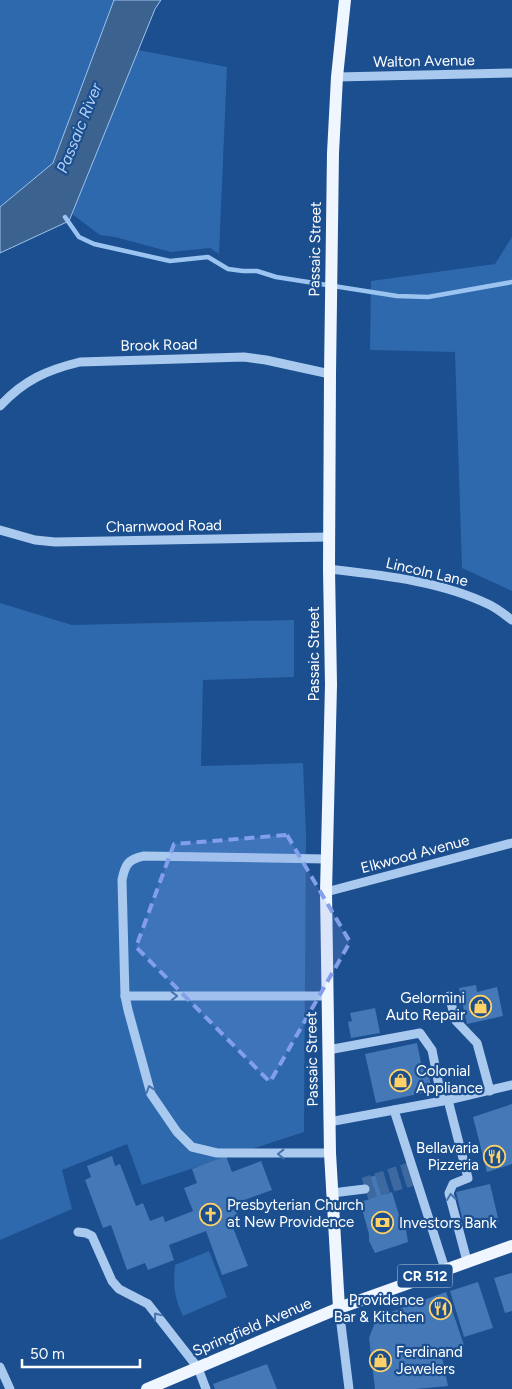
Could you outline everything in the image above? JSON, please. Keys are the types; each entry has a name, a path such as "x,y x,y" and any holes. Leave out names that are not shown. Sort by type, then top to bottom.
{"main road":[{"name":"Passaic Street","path":"339,1308 329,1122 326,859 331,685 329,537 333,153 337,77 345,0"},
{"name":"Springfield Avenue","path":"147,1389 339,1308 512,1246"}],"street":[{"name":"Walton Avenue","path":"337,77 512,73"},
{"name":"Brook Road","path":"0,406 30,380 54,368 80,362 244,357 330,374"},
{"name":"Charnwood Road","path":"0,530 35,540 55,542 329,537"},
{"name":"Lincoln Lane","path":"329,570 366,573 432,586 476,599 492,606 512,620"},
{"name":"Elkwood Avenue","path":"326,892 512,843"},
{"path":"326,859 144,856 135,858 129,863 124,870 122,880 125,996 128,1010 152,1094 177,1132 192,1147 217,1153 330,1153"},
{"path":"125,996 327,996"},
{"path":"449,996 456,1021 478,1043 490,1091"},
{"path":"328,1050 420,1033 432,1050 468,1178 453,1184 450,1193 467,1261"},
{"path":"329,1122 445,1101 512,1085"},
{"path":"394,1110 445,1269"},
{"path":"332,1193 365,1189"},
{"path":"78,1232 86,1232 92,1236 115,1285 148,1304 198,1368 206,1389"},
{"path":"339,1308 349,1389"},
{"path":"0,1367 10,1389"}],"highlighted area":[{"path":"287,835 350,942 270,1082 136,947 174,844"}],"shaded area":[{"path":"0,0 114,0 53,163 0,207"},
{"path":"138,50 227,67 219,254 210,248 171,252 115,237 100,235 72,214"},
{"path":"512,237 512,591 462,568 455,352 370,350 371,281 495,264"},
{"path":"0,603 72,625 294,620 294,677 203,680 201,766 303,763 306,833 304,1132 142,1185 127,1144 62,1170 72,1209 0,1240"},
{"path":"209,1251 227,1297 183,1316 175,1291 175,1265"}],"water":[{"name":"Passaic River","path":"114,0 161,0 155,9 69,221 0,253 0,207 53,163"}],"building":[{"path":"476,985 477,992 497,987 503,1016 467,1024 459,988"},
{"path":"375,1008 380,1033 351,1038 348,1022 352,1021 350,1013"},
{"name":"Colonial Appliance","path":"417,1043 422,1068 427,1067 432,1091 376,1103 365,1054"},
{"path":"512,1104 512,1164 487,1172 473,1117"},
{"name":"Presbyterian Church at New Providence","path":"112,1156 115,1166 120,1164 136,1206 143,1203 150,1221 163,1216 165,1222 193,1211 184,1188 197,1183 192,1169 226,1156 232,1172 261,1161 272,1190 228,1206 230,1211 235,1209 240,1222 232,1225 248,1266 222,1275 206,1231 169,1245 174,1260 148,1270 145,1263 127,1270 111,1225 103,1228 85,1180 91,1177 87,1166"},
{"path":"380,1174 387,1194 392,1192 402,1225 406,1229 408,1242 375,1253 369,1241 369,1234 360,1202 370,1199 363,1179"},
{"path":"490,1184 499,1222 465,1230 456,1192"},
{"path":"512,1273 512,1311 505,1313 494,1278"},
{"path":"478,1282 493,1328 464,1337 450,1291"},
{"path":"446,1292 464,1345 441,1352 448,1386 415,1389 375,1389 369,1338 377,1317"},
{"path":"267,1364 277,1389 215,1389 213,1384"}],"waterway":[{"path":"65,217 79,237 94,244 170,261 208,257 228,269 257,271 276,277 397,296 428,297 512,282"}],"tunnel":[{"path":"363,1182 412,1166"},
{"path":"365,1189 415,1173"},
{"path":"367,1195 417,1180"}],"place":[{"name":"Gelormini Auto Repair","path":"481,1007"},
{"name":"Colonial Appliance","path":"400,1080"},
{"name":"Bellavaria Pizzeria","path":"495,1157"},
{"name":"Presbyterian Church at New Providence","path":"211,1214"},
{"name":"Investors Bank","path":"383,1223"},
{"name":"Providence Bar & Kitchen","path":"440,1309"},
{"name":"Ferdinand Jewelers","path":"380,1361"}]}
